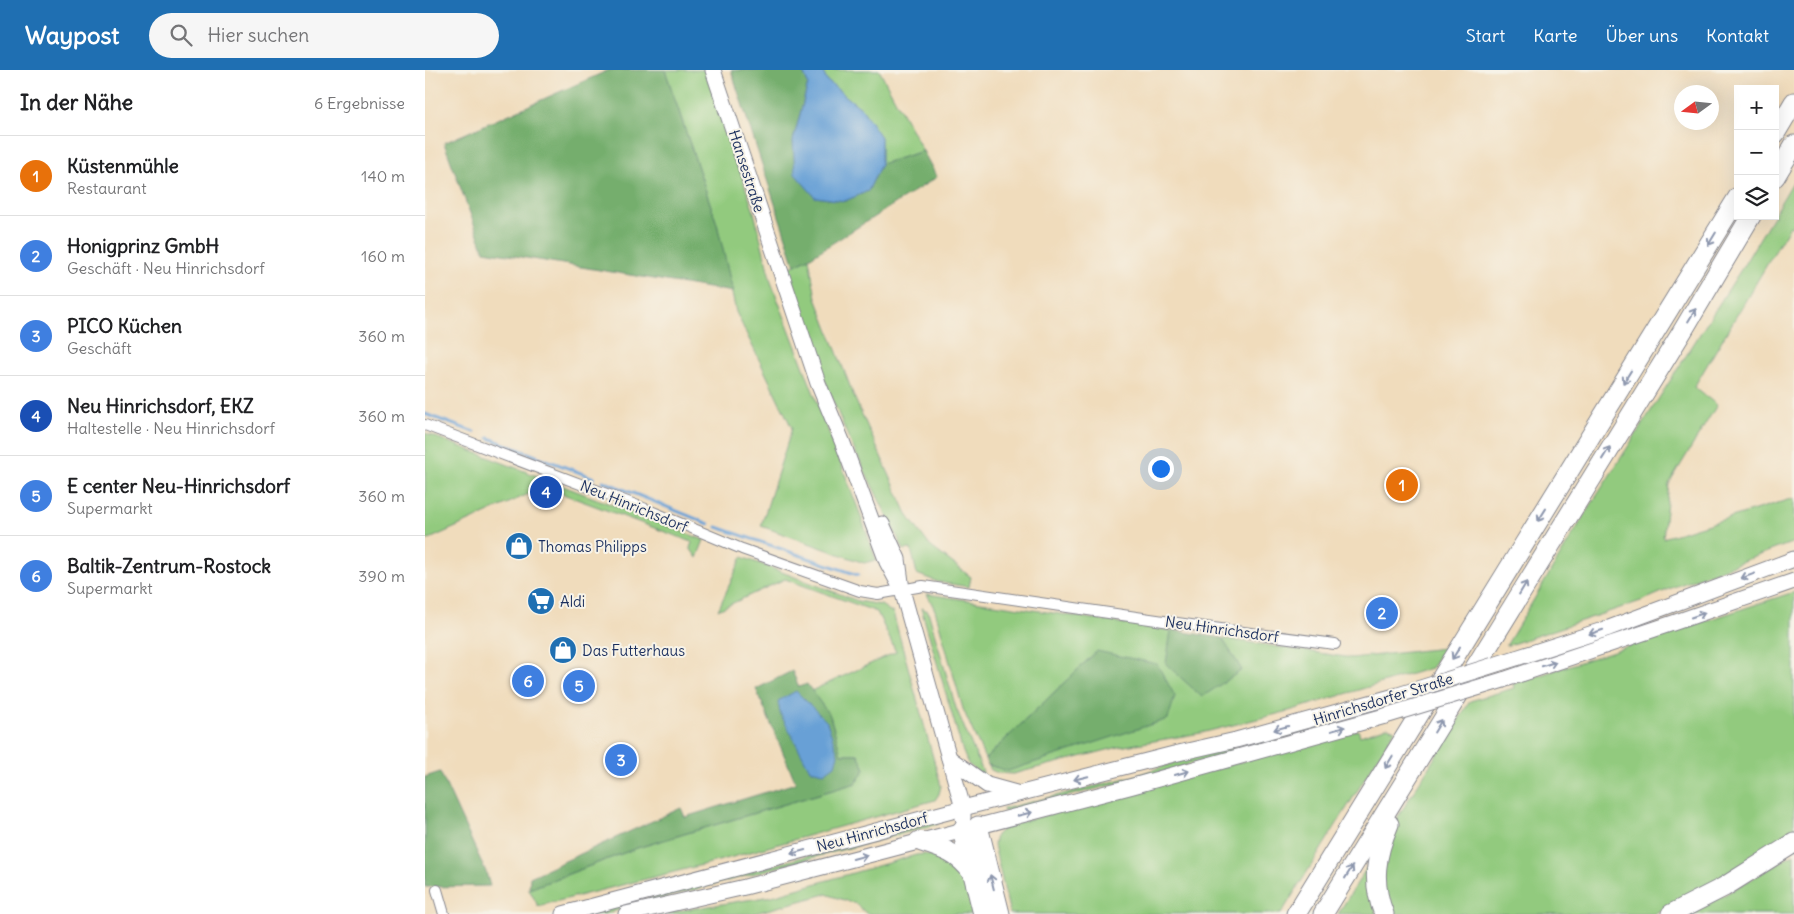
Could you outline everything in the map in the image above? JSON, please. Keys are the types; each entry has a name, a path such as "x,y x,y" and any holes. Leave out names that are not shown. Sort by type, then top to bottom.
{"highway":[{"path":"1777,130 1794,102"},
{"path":"1776,175 1794,145"},
{"path":"1296,914 1734,203"},
{"path":"1323,914 1682,332 1749,220"},
{"path":"1384,914 1376,889 1378,854 1383,837 1413,768"},
{"path":"970,828 975,880 983,914"},
{"path":"970,828 1000,914"},
{"path":"919,841 953,854 968,867 975,880"},
{"path":"1671,914 1724,887 1794,843"}],"main road":[{"name":"Hansestraße","path":"713,70 818,384 842,441 887,562 902,590"},
{"name":"Hinrichsdorfer Straße","path":"963,808 1236,740 1395,696 1609,628 1794,559"},
{"name":"Hinrichsdorfer Straße","path":"970,828 1133,786 1385,716 1503,680 1794,581"},
{"path":"902,590 970,828"},
{"path":"949,758 987,785 1020,794"},
{"name":"Neu Hinrichsdorf","path":"563,914 963,808"},
{"name":"Neu Hinrichsdorf","path":"626,914 745,887 970,828"}],"street":[{"name":"Neu Hinrichsdorf","path":"425,425 646,509 742,549 860,592 878,594 923,586 1335,644"},
{"path":"437,890 444,914"}],"green space":[{"path":"609,70 665,70 717,224 733,292 484,251 444,143"},
{"path":"665,70 705,70 754,212 771,282 876,560 864,563 761,526 792,428 736,312 717,224"},
{"path":"731,70 802,70 808,84 793,141 815,197 845,201 868,191 881,164 923,151 937,177 795,265"},
{"path":"822,70 879,70 923,151 881,164 881,137 862,109 827,81"},
{"path":"1794,180 1794,228 1790,226 1694,387 1717,405 1669,484 1663,538 1794,498 1794,542 1644,600 1506,646 1587,511 1771,220 1779,220 1779,205"},
{"path":"809,258 816,298 855,399 908,516 930,546 971,577 969,587 938,582 917,574 911,549 904,550 849,439 829,391 785,270"},
{"path":"425,433 704,540 697,558 690,548 692,542 544,487 425,541"},
{"path":"742,557 858,601 881,605 893,613 941,786 939,794 935,800 722,860 538,906 529,889 637,848 856,783 865,769 858,754 841,754 830,716 811,691 896,652 877,612 785,579 718,610"},
{"path":"1794,592 1794,834 1672,907 1655,914 1389,914 1381,888 1391,828 1470,701 1514,688 1513,684"},
{"path":"927,594 1352,658 1444,648 1431,668 1289,711 1201,733 1119,747 1013,774 998,773 991,770 988,765 1008,771 1097,651 985,759 963,709 935,610"},
{"path":"921,608 928,611 956,708 983,772 982,776 968,764 963,752"},
{"path":"1171,630 1222,638 1242,670 1202,697 1166,664"},
{"path":"1097,651 1157,664 1175,696 1168,719 1008,771 988,765 985,759"},
{"path":"792,671 799,687 807,684 830,716 841,754 858,754 865,769 856,783 637,848 529,889 530,877 681,808 685,817 796,783 756,689"},
{"path":"1342,719 1343,722 1136,779 1004,812 1003,809 1135,776 1191,757 1241,746"},
{"path":"1388,727 1395,730 1281,914 1010,914 994,845 996,835 1006,826 1358,730 1360,736"},
{"path":"440,772 486,872 490,886 425,887 425,777"},
{"path":"937,821 938,824 604,914 591,914"},
{"path":"924,854 936,857 959,870 967,880 977,914 867,914 856,904 826,894 752,914 659,914 772,896"},
{"path":"1794,854 1794,914 1692,914"},
{"path":"1369,864 1376,914 1338,914"}],"water":[{"path":"802,70 822,70 827,81 862,109 881,137 881,164 868,191 845,201 815,197 795,174 793,141 808,84"},
{"path":"796,691 827,722 838,754 835,765 824,773 810,770 780,713 778,701"}],"waterway":[{"path":"425,414 474,432"},
{"path":"489,438 594,478"},
{"path":"603,481 709,524"},
{"path":"717,527 858,575"}],"place":[{"name":"Küstenmühle","path":"1402,485"},
{"name":"Neu Hinrichsdorf, EKZ","path":"546,492"},
{"name":"Thomas Philipps","path":"519,546"},
{"name":"Aldi","path":"541,601"},
{"name":"Honigprinz GmbH","path":"1382,613"},
{"name":"Das Futterhaus","path":"563,650"},
{"name":"Baltik-Zentrum-Rostock","path":"528,681"},
{"name":"E center Neu-Hinrichsdorf","path":"579,686"},
{"name":"PICO Küchen","path":"621,760"}]}
